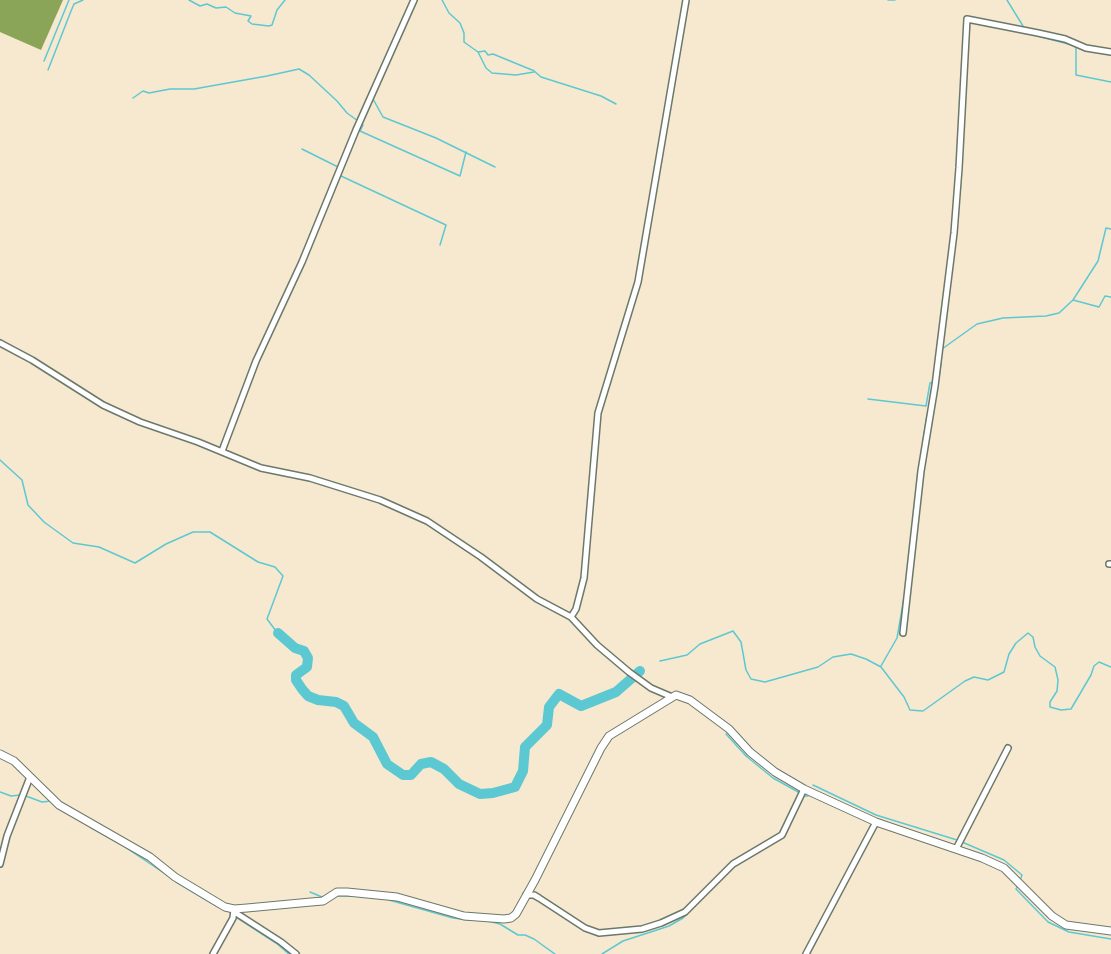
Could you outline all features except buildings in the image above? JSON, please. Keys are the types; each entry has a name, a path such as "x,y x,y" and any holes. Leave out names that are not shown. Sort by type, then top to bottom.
{"main road":[{"path":"0,754 14,761 59,805 150,857 191,887 225,907 234,909 323,901 333,894 347,892 397,897 464,916 504,919 516,914 609,736 676,694 690,700 729,729 750,752 775,772 804,789 876,822 1004,868 1052,916 1066,925 1111,931"}],"street":[{"path":"222,451 256,361 302,262 356,130 414,0"},
{"path":"571,617 576,609 584,578 598,414 638,282 686,0"},
{"path":"903,633 921,471 935,386 954,233 967,19 1065,39 1086,48 1111,52"},
{"path":"0,343 33,360 103,405 140,422 222,451 261,468 320,481 380,500 427,521 481,557 537,599 571,617 597,645 629,672 651,688 672,697"},
{"path":"956,849 1008,748"},
{"path":"0,864 7,836 30,777"},
{"path":"526,895 534,895 585,928 599,933 630,931 662,923 686,912 733,864 782,835 804,789"},
{"path":"806,954 876,822"},
{"path":"213,954 233,918 234,909"},
{"path":"234,909 236,913 296,954"}],"green space":[{"path":"0,0 63,0 41,50 0,32"}],"waterway":[{"path":"44,61 69,0"},
{"path":"48,70 74,4 83,0"},
{"path":"189,0 200,6 207,4 216,8 226,7 235,13 251,16 248,21 252,24 269,26 272,25 277,10 285,0"},
{"path":"442,0 449,13 460,23 464,33 464,42 478,52 486,68 492,73 516,75 534,72"},
{"path":"888,0 895,0"},
{"path":"1007,0 1023,26"},
{"path":"1026,33 1076,46 1076,75 1111,82"},
{"path":"478,52 485,51 488,55 493,54 532,70"},
{"path":"133,98 143,91 149,93 170,89 194,89 299,69 309,75 358,121"},
{"path":"533,70 541,77 601,96 616,104"},
{"path":"373,99 383,117 436,138 495,167"},
{"path":"361,123 363,125 360,131 460,176 466,152"},
{"path":"302,149 338,167"},
{"path":"342,169 341,176 446,225 440,245"},
{"path":"1073,300 1098,261 1106,228 1111,229"},
{"path":"942,349 977,324 1003,318 1046,316 1059,313 1073,300 1099,307 1105,296 1111,297"},
{"path":"939,378 941,363"},
{"path":"868,399 926,406 930,383 933,382"},
{"path":"923,441 927,415"},
{"path":"0,460 22,480 28,505 44,522 73,543 99,547 135,563 166,544 193,532 210,532 258,562 275,567 283,576 267,619 276,631"},
{"path":"881,666 897,638 904,598"},
{"path":"660,661 687,655 700,644 733,631 741,642 746,670 751,679 765,682 818,667 833,657 851,654 881,667 904,697 910,710 923,711 965,681 974,677 988,680 1004,672 1009,654 1016,643 1028,633 1033,637 1040,656 1055,667 1058,680 1057,691 1050,702 1050,707 1061,710 1071,709 1094,666 1099,662 1111,667"},
{"path":"278,633 295,648 304,651 308,658 307,667 296,675 296,680 302,689 308,696 344,706 354,723 373,737 387,764 403,775 411,775 421,764 431,762 444,769 459,784 480,794 515,787 523,771 525,747 547,725 549,707 559,694 581,706 616,692 640,671"},
{"path":"726,734 746,756 773,778 800,793"},
{"path":"813,785 876,815 957,840"},
{"path":"0,792 11,796 20,795"},
{"path":"26,796 42,802 51,801"},
{"path":"803,796 808,796"},
{"path":"784,837 792,820"},
{"path":"867,834 871,825"},
{"path":"90,827 170,877"},
{"path":"962,842 1004,860 1022,875 1021,878"},
{"path":"712,889 732,869"},
{"path":"176,882 218,907"},
{"path":"1017,887 1016,889 1048,922 1069,932 1111,939"},
{"path":"310,892 325,896"},
{"path":"602,954 623,941 669,926 683,918 706,895"},
{"path":"336,896 355,896"},
{"path":"389,900 453,918 469,920"},
{"path":"236,917 289,954"},
{"path":"488,921 500,924 518,935 534,939 555,954"},
{"path":"803,954 811,939"}]}
